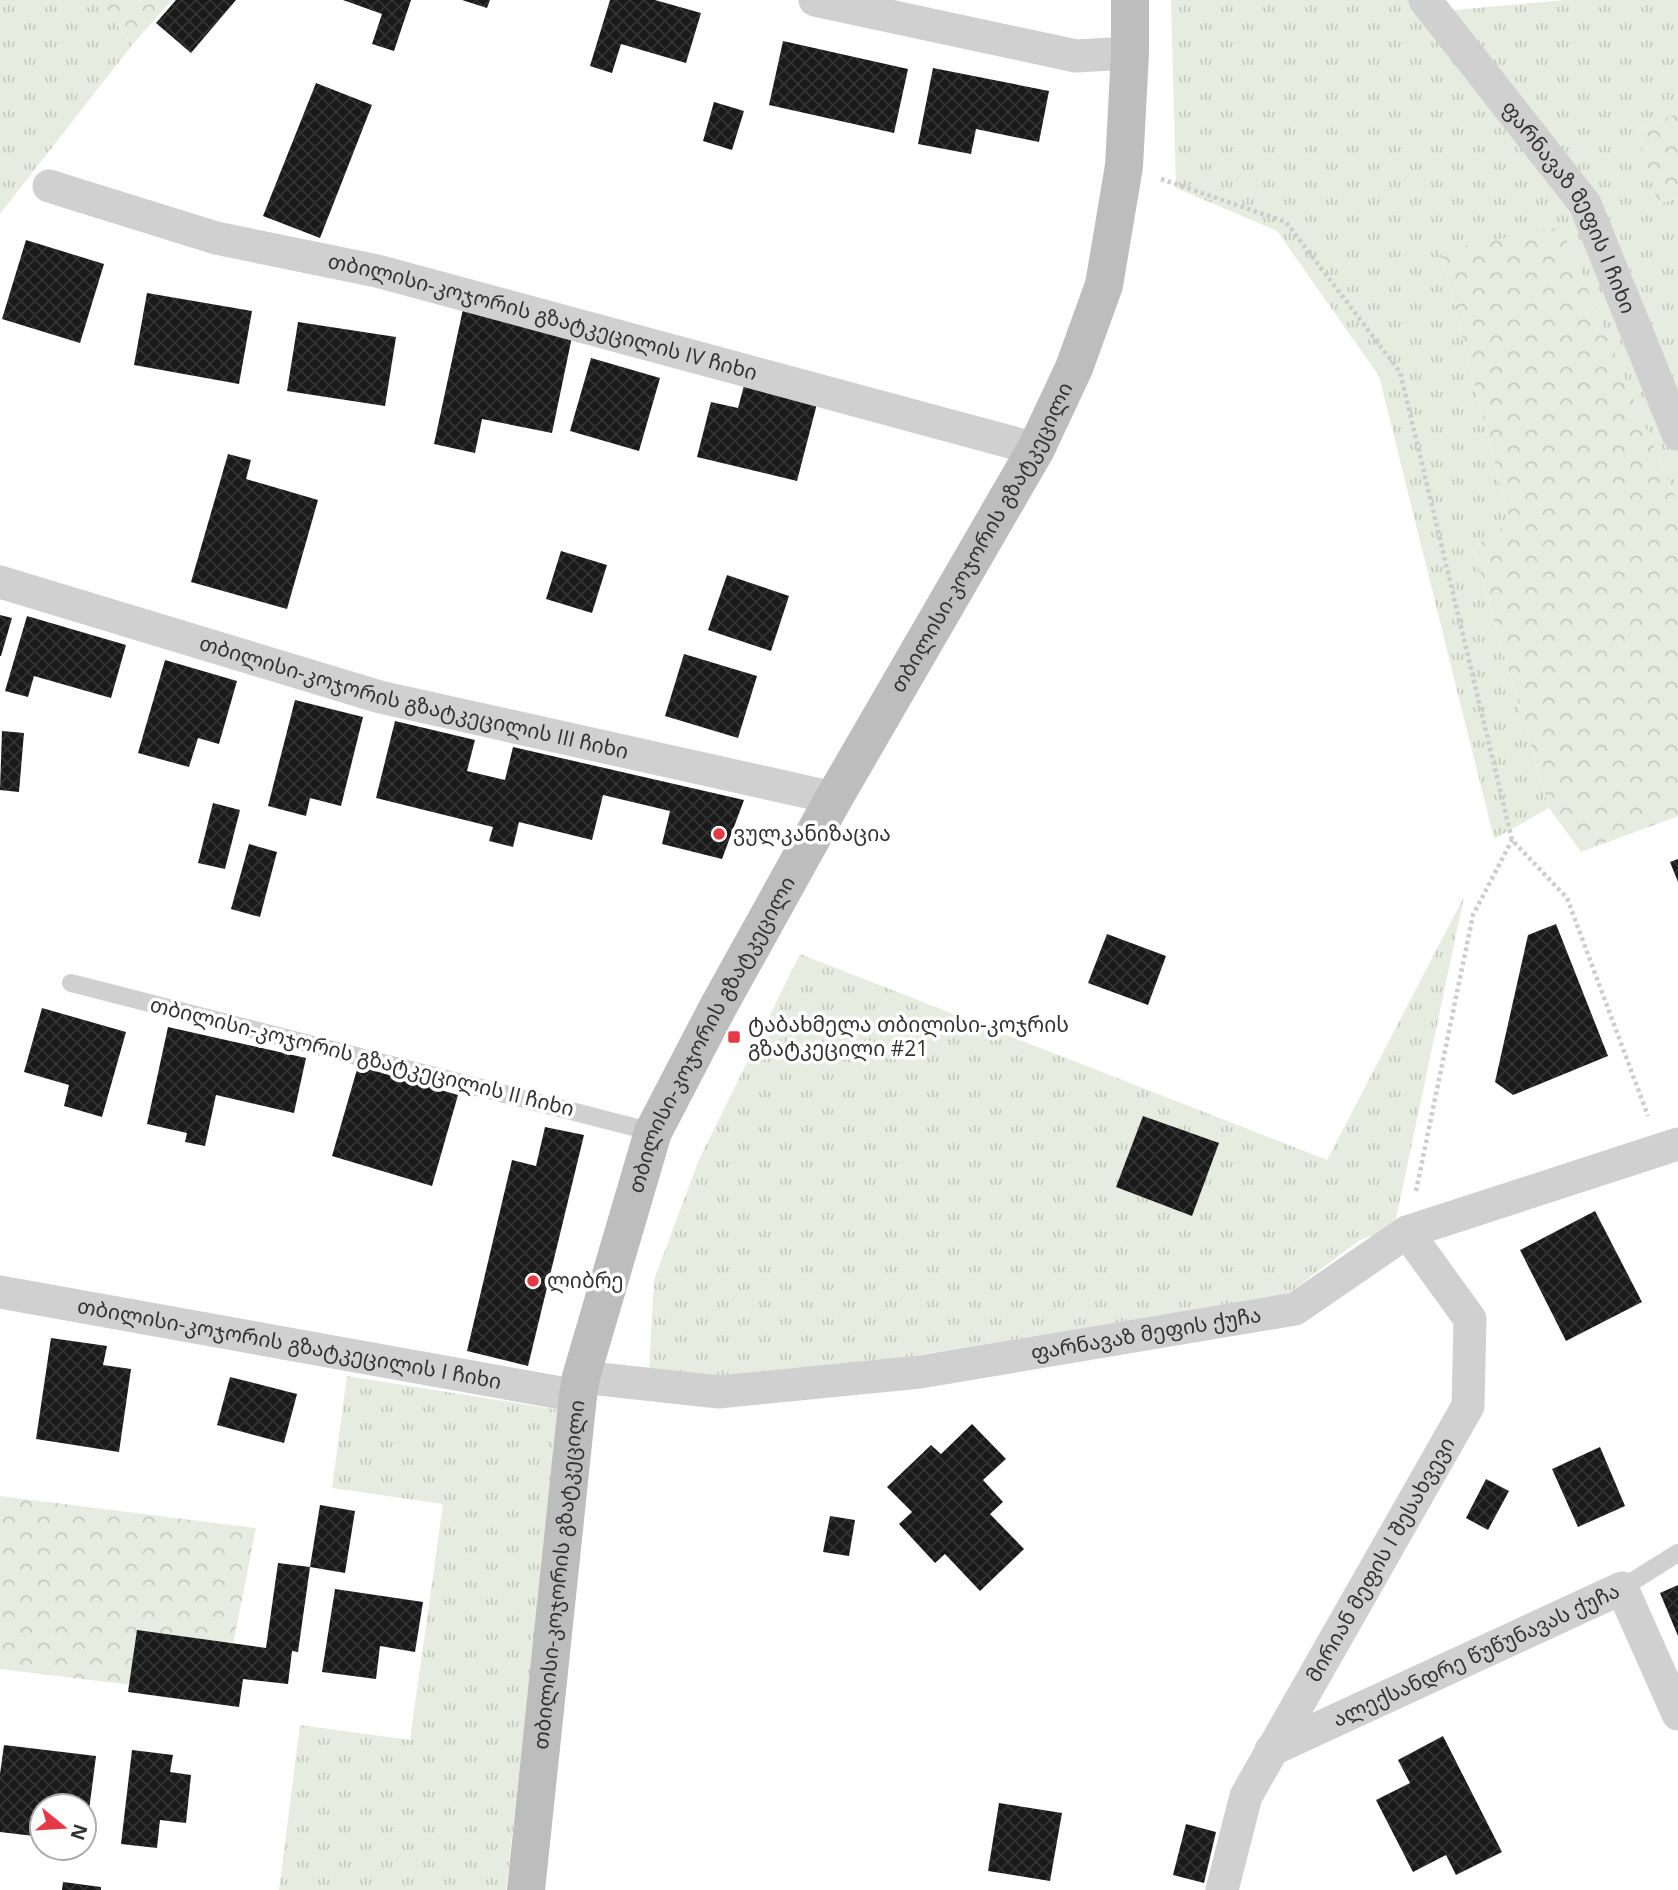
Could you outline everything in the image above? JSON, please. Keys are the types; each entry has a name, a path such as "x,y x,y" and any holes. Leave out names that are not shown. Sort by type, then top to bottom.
{"main road":[{"name":"თბილისი-კოჯორის გზატკეცილი","path":"526,1890 579,1386 653,1132 718,1007 834,798 1036,449 1074,368 1104,285 1124,166 1130,0"}],"street":[{"path":"815,0 1076,56 1130,53"},
{"name":"ფარნავაზ მეფის I ჩიხი","path":"1425,0 1585,204 1678,434"},
{"name":"თბილისი-კოჯორის გზატკეცილის IV ჩიხი","path":"49,187 216,238 377,271 1036,449"},
{"name":"თბილისი-კოჯორის გზატკეცილის III ჩიხი","path":"0,582 380,697 834,798"},
{"name":"ფარნავაზ მეფის ქუჩა","path":"579,1386 719,1392 920,1372 1295,1309 1407,1232 1670,1147"},
{"name":"მირიან მეფის I შესახვევი","path":"1222,1890 1246,1796 1468,1406 1470,1319 1407,1232"},
{"name":"თბილისი-კოჯორის გზატკეცილის I ჩიხი","path":"0,1292 579,1386"},
{"path":"1622,1588 1678,1714"},
{"name":"ალექსანდრე წუწუნავას ქუჩა","path":"1271,1750 1622,1588"}],"lane":[{"name":"თბილისი-კოჯორის გზატკეცილის II ჩიხი","path":"71,983 653,1132"},
{"name":"ალექსანდრე წუწუნავას ქუჩა","path":"1622,1588 1678,1553"}],"path":[{"path":"1124,166 1286,222 1400,372 1512,840 1567,898 1670,1147"},
{"path":"1407,1232 1473,915 1512,840"}],"green space":[{"path":"0,0 99,0 132,45 0,214"},
{"path":"99,0 172,0 132,45"},
{"path":"1171,0 1421,0 1423,13 1564,0 1678,0 1678,113 1637,131 1659,204 1678,198 1678,503 1561,228 1440,250 1510,522 1473,549 1549,808 1494,839 1379,376 1277,231 1176,188"},
{"path":"1678,113 1678,198 1658,204 1637,131"},
{"path":"1561,227 1678,503 1678,816 1581,852 1549,808 1473,548 1510,522 1440,250"},
{"path":"1464,897 1394,1228 1360,1240 1286,1295 722,1387 649,1371 654,1280 698,1162 800,954 1327,1160"},
{"path":"347,1376 560,1410 506,1890 279,1890 300,1725 410,1740 443,1504 332,1488"},
{"path":"0,1496 256,1528 223,1696 0,1669"}],"building":[{"path":"176,0 236,0 191,53 156,23"},
{"path":"343,0 411,0 394,51 372,44 382,14"},
{"path":"462,0 490,0 487,8"},
{"path":"610,0 655,0 701,13 686,63 621,44 612,73 590,66"},
{"path":"783,41 908,69 894,133 769,105"},
{"path":"933,68 1049,91 1039,142 976,129 971,154 918,144"},
{"path":"316,83 372,105 320,238 263,216"},
{"path":"714,102 744,111 732,150 703,141"},
{"path":"26,240 104,264 80,343 2,319"},
{"path":"147,293 252,311 239,384 134,365"},
{"path":"463,309 573,332 552,433 482,419 475,453 434,444"},
{"path":"298,322 396,337 385,406 287,391"},
{"path":"591,358 660,378 639,451 570,431"},
{"path":"746,378 819,396 797,481 697,457 711,402 738,408"},
{"path":"228,454 251,460 246,479 318,500 287,609 191,582"},
{"path":"561,551 607,565 592,613 546,599"},
{"path":"727,575 789,596 771,651 708,630"},
{"path":"0,615 12,618 1,656 0,656"},
{"path":"27,616 126,645 111,698 34,676 28,697 5,691"},
{"path":"684,654 757,676 738,738 665,716"},
{"path":"165,660 237,681 219,744 198,738 189,767 138,753"},
{"path":"295,700 363,717 341,806 310,798 306,816 268,806"},
{"path":"395,721 475,740 467,771 505,780 513,747 744,800 722,859 662,844 670,811 603,795 592,840 519,822 513,847 489,841 493,827 376,798"},
{"path":"2,731 24,733 19,792 0,790"},
{"path":"213,803 240,810 225,869 198,863"},
{"path":"249,844 277,852 260,917 231,909"},
{"path":"1678,859 1678,882 1670,862"},
{"path":"1556,924 1608,1056 1513,1095 1495,1082 1528,935"},
{"path":"1107,934 1166,956 1148,1005 1088,983"},
{"path":"42,1008 126,1032 102,1117 64,1106 69,1085 24,1072"},
{"path":"168,1027 306,1058 294,1113 216,1095 205,1146 185,1142 187,1133 147,1124"},
{"path":"358,1066 458,1095 432,1186 332,1156"},
{"path":"1143,1116 1219,1143 1192,1216 1116,1187"},
{"path":"545,1127 584,1135 528,1366 467,1351 512,1160 536,1166"},
{"path":"1595,1211 1642,1302 1566,1341 1520,1250"},
{"path":"51,1338 107,1346 103,1365 131,1369 119,1452 36,1439"},
{"path":"230,1377 297,1394 284,1443 217,1425"},
{"path":"972,1424 1006,1459 983,1480 1003,1502 990,1514 1024,1549 980,1591 945,1554 935,1563 899,1524 912,1512 887,1487 931,1445 941,1454"},
{"path":"1600,1447 1625,1506 1578,1527 1552,1469"},
{"path":"1486,1479 1509,1491 1488,1530 1466,1518"},
{"path":"320,1505 355,1511 345,1573 310,1567"},
{"path":"830,1516 855,1520 849,1556 823,1552"},
{"path":"278,1563 310,1567 298,1652 292,1651 288,1684 243,1679 239,1707 128,1692 137,1630 266,1648"},
{"path":"1678,1585 1678,1636 1660,1593"},
{"path":"335,1589 423,1602 415,1652 380,1646 376,1679 322,1672"},
{"path":"1443,1736 1502,1852 1456,1875 1446,1855 1413,1872 1376,1800 1410,1783 1398,1760"},
{"path":"4,1745 96,1756 91,1792 28,1792 28,1835 0,1832 0,1774"},
{"path":"132,1750 173,1755 170,1772 191,1775 186,1823 160,1820 157,1848 121,1844"},
{"path":"999,1803 1062,1813 1050,1881 988,1871"},
{"path":"1186,1824 1216,1832 1204,1883 1173,1875"},
{"path":"63,1882 101,1887 101,1890 62,1890"}],"place":[{"name":"ვულკანიზაცია","path":"719,834"},
{"name":"ტაბახმელა თბილისი-კოჯრის გზატკეცილი #21","path":"734,1037"},
{"name":"ლიბრე","path":"533,1281"}]}
